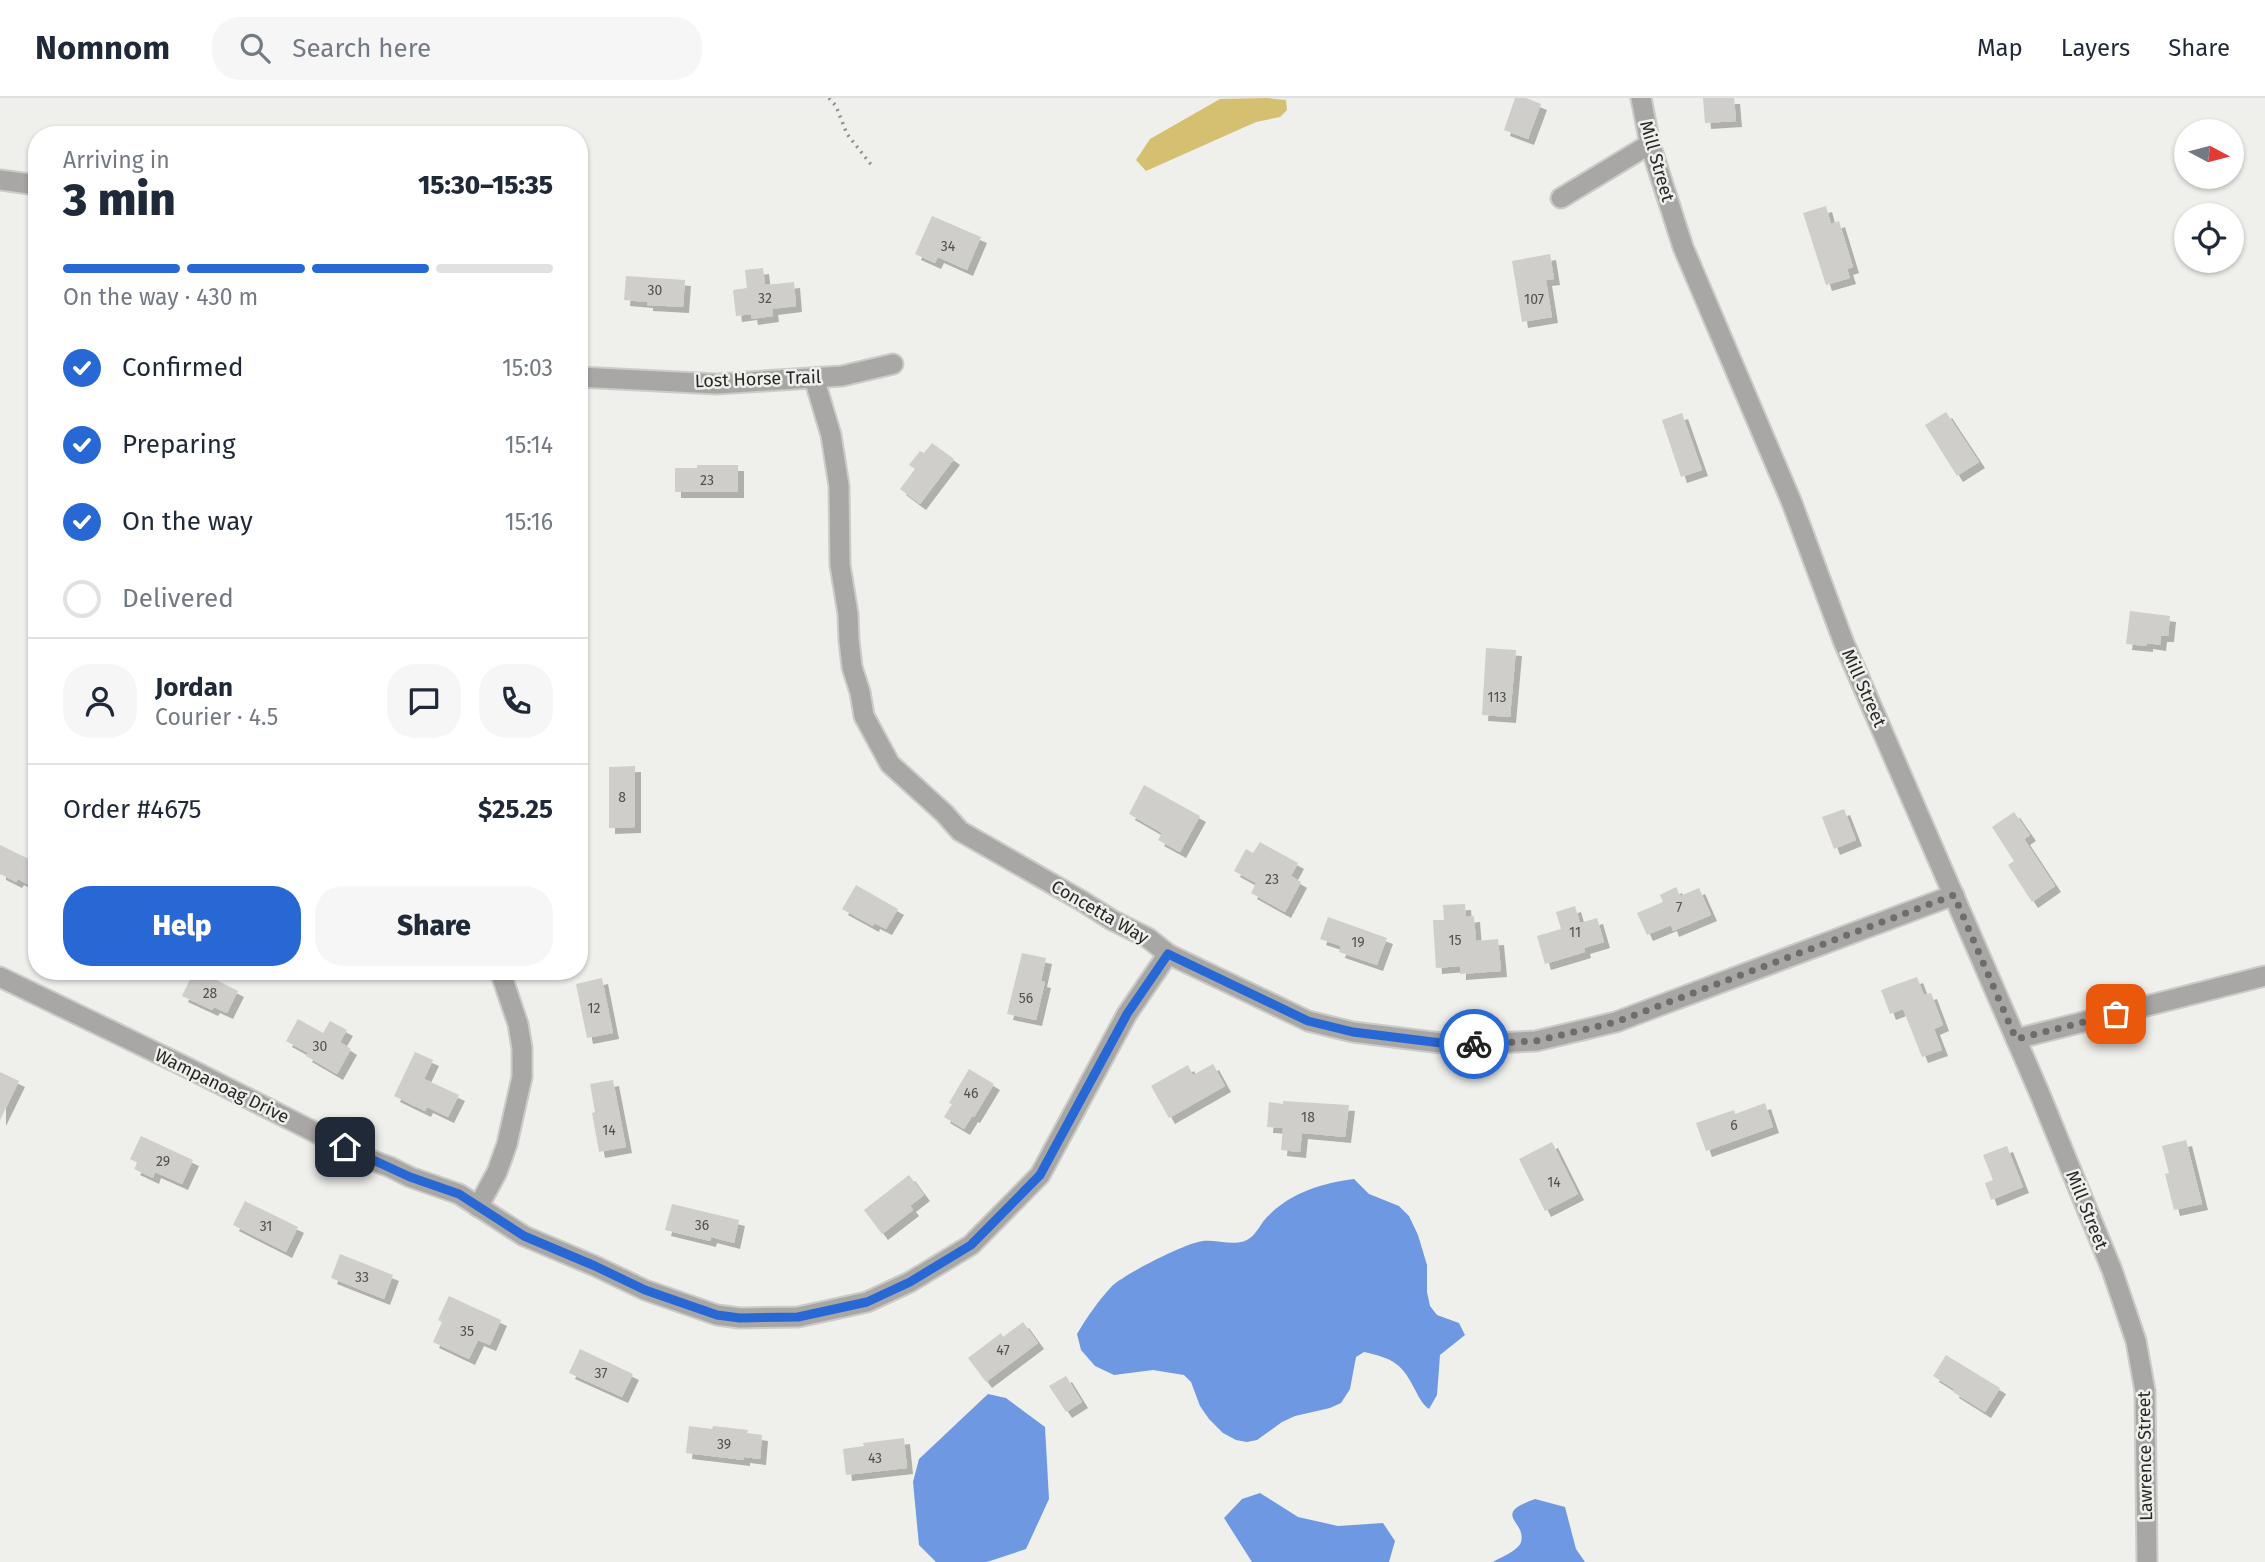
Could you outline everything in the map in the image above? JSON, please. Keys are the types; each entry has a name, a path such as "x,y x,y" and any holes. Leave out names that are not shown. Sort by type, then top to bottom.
{"street":[{"name":"Mill Street","path":"1640,98 1650,144 1683,247 1792,503 1844,643 2016,1039 2112,1270"},
{"path":"1561,198 1650,144"},
{"path":"0,180 28,184"},
{"name":"Lost Horse Trail","path":"588,377 717,384 842,376 893,364"},
{"name":"Concetta Way","path":"814,378 831,435 839,486 840,565 848,614 852,667 864,716 890,764 960,831 1112,920 1148,938 1168,954 1308,1021 1353,1032 1457,1045 1536,1041 1616,1022 1954,895"},
{"name":"Wampanoag Drive","path":"0,977 368,1159 459,1194 524,1236 645,1290 717,1315 761,1319 798,1317 867,1302 910,1282 971,1245 1040,1175 1127,1014 1168,954"},
{"path":"2016,1039 2265,976"},
{"path":"478,1206 497,1172 507,1144 523,1077 518,1024 503,980"},
{"name":"Lawrence Street","path":"2112,1270 2136,1342 2145,1391 2147,1562"}],"path":[{"path":"829,98 836,106 847,134 873,167"},
{"path":"836,98 836,106"}],"shaded area":[{"path":"1220,99 1286,100 1287,110 1280,117 1256,122 1146,171 1136,160 1150,139"}],"water":[{"path":"1354,1179 1369,1194 1399,1206 1409,1216 1427,1265 1430,1306 1437,1315 1459,1323 1465,1335 1440,1355 1437,1395 1429,1409 1399,1366 1381,1356 1364,1352 1356,1357 1350,1389 1341,1403 1295,1416 1257,1440 1247,1442 1223,1433 1209,1419 1200,1406 1191,1382 1184,1375 1153,1370 1114,1375 1095,1366 1081,1350 1077,1334 1085,1321 1112,1286 1129,1274 1194,1243 1245,1241 1276,1209 1296,1195 1318,1186"},
{"path":"988,1394 1006,1398 1045,1427 1049,1499 1026,1549 987,1562 936,1562 919,1545 913,1482 919,1459"},
{"path":"1260,1493 1298,1517 1338,1526 1383,1523 1395,1541 1389,1562 1252,1562 1224,1518 1242,1499"},
{"path":"1535,1499 1565,1507 1576,1549 1585,1562 1493,1562 1513,1551 1521,1542 1521,1535 1512,1514"}],"building":[{"path":"1515,98 1526,98 1541,104 1528,139 1504,130"},
{"path":"1703,98 1734,98 1736,121 1705,123"},
{"path":"1826,206 1831,224 1839,221 1853,267 1847,269 1850,278 1826,285 1803,213"},
{"path":"932,216 981,237 967,270 938,257 935,263 915,254"},
{"path":"1550,254 1554,279 1546,280 1552,317 1522,322 1512,261"},
{"path":"763,268 765,285 794,282 796,306 772,309 773,316 752,319 751,314 736,316 733,290 747,288 745,270"},
{"path":"626,276 685,280 683,307 647,305 647,302 624,300"},
{"path":"1946,412 1979,462 1957,476 1925,425"},
{"path":"1682,413 1702,470 1681,477 1662,420"},
{"path":"932,443 954,459 920,504 900,489 915,469 909,465 920,451 924,453"},
{"path":"697,465 738,465 738,492 675,492 675,468 697,468"},
{"path":"2130,611 2170,616 2168,636 2161,636 2160,645 2126,644"},
{"path":"1486,648 1516,650 1510,717 1482,715"},
{"path":"635,766 635,827 609,828 609,767"},
{"path":"1144,785 1200,816 1180,852 1158,840 1162,833 1129,814"},
{"path":"1844,809 1856,840 1834,849 1822,817"},
{"path":"2014,812 2030,835 2024,839 2055,886 2032,902 2008,865 2014,861 1992,827"},
{"path":"1260,842 1298,863 1291,876 1301,882 1285,912 1251,893 1256,883 1234,871 1246,849 1253,853"},
{"path":"0,845 28,859 28,884 0,874"},
{"path":"856,885 898,909 886,929 874,923 873,926 842,909"},
{"path":"1676,887 1680,896 1699,888 1711,915 1673,931 1671,925 1647,935 1637,913 1663,902 1660,895"},
{"path":"1465,904 1466,917 1474,916 1476,941 1498,939 1501,971 1460,974 1460,966 1436,968 1433,920 1444,920 1443,905"},
{"path":"1575,906 1580,923 1597,918 1604,942 1584,948 1585,952 1545,964 1537,936 1561,929 1556,912"},
{"path":"1328,917 1387,938 1377,965 1339,952 1341,946 1320,939"},
{"path":"1022,953 1046,958 1041,981 1045,982 1036,1020 1007,1014"},
{"path":"1917,977 1924,995 1931,993 1943,1025 1934,1029 1942,1050 1922,1057 1903,1009 1890,1014 1881,990"},
{"path":"602,978 613,1033 587,1038 576,984"},
{"path":"190,980 217,980 238,991 227,1013 214,1007 212,1010 182,996"},
{"path":"298,1019 323,1033 330,1021 347,1030 340,1042 351,1049 337,1074 286,1041"},
{"path":"415,1052 433,1060 424,1079 459,1095 448,1117 427,1107 425,1111 394,1096"},
{"path":"1213,1064 1225,1086 1169,1118 1151,1086 1188,1065 1193,1075"},
{"path":"969,1069 994,1084 964,1129 944,1117"},
{"path":"0,1072 19,1081 0,1120"},
{"path":"613,1080 626,1147 599,1152 590,1084"},
{"path":"1283,1101 1349,1105 1345,1137 1302,1133 1300,1152 1281,1150 1283,1128 1267,1127 1269,1102 1283,1104"},
{"path":"1765,1103 1773,1127 1706,1151 1696,1123 1734,1110 1735,1114"},
{"path":"141,1136 193,1160 182,1184 155,1172 153,1178 134,1169 138,1163 130,1159"},
{"path":"2186,1140 2202,1204 2174,1210 2165,1174 2169,1173 2162,1146"},
{"path":"1552,1142 1578,1194 1545,1211 1519,1159"},
{"path":"2007,1146 2023,1187 1991,1200 1985,1183 1993,1180 1983,1155"},
{"path":"909,1175 924,1195 910,1206 913,1210 882,1234 864,1210"},
{"path":"245,1201 298,1227 286,1252 233,1225"},
{"path":"672,1204 739,1220 734,1243 711,1237 710,1241 665,1230"},
{"path":"340,1254 393,1275 384,1299 331,1278"},
{"path":"449,1296 501,1320 490,1345 478,1340 469,1359 433,1342 442,1322 438,1320"},
{"path":"1023,1322 1038,1343 986,1382 968,1358 1001,1333 1003,1337"},
{"path":"580,1349 633,1374 622,1397 569,1373"},
{"path":"1946,1355 2000,1388 1985,1412 1933,1376"},
{"path":"1066,1376 1082,1402 1066,1412 1049,1386"},
{"path":"689,1426 748,1430 747,1433 762,1435 760,1459 744,1457 744,1460 686,1453"},
{"path":"904,1438 907,1468 846,1475 843,1449 864,1446 863,1443"}],"way so far":[{"path":"1474,1044 1536,1041 1616,1022 1954,895 2016,1039 2116,1014"}],"route":[{"path":"345,1147 410,1177 459,1194 524,1236 645,1290 717,1315 772,1319 798,1317 867,1302 910,1282 971,1245 1040,1175 1127,1014 1168,954 1308,1021 1353,1032 1457,1045 1474,1044"}]}
